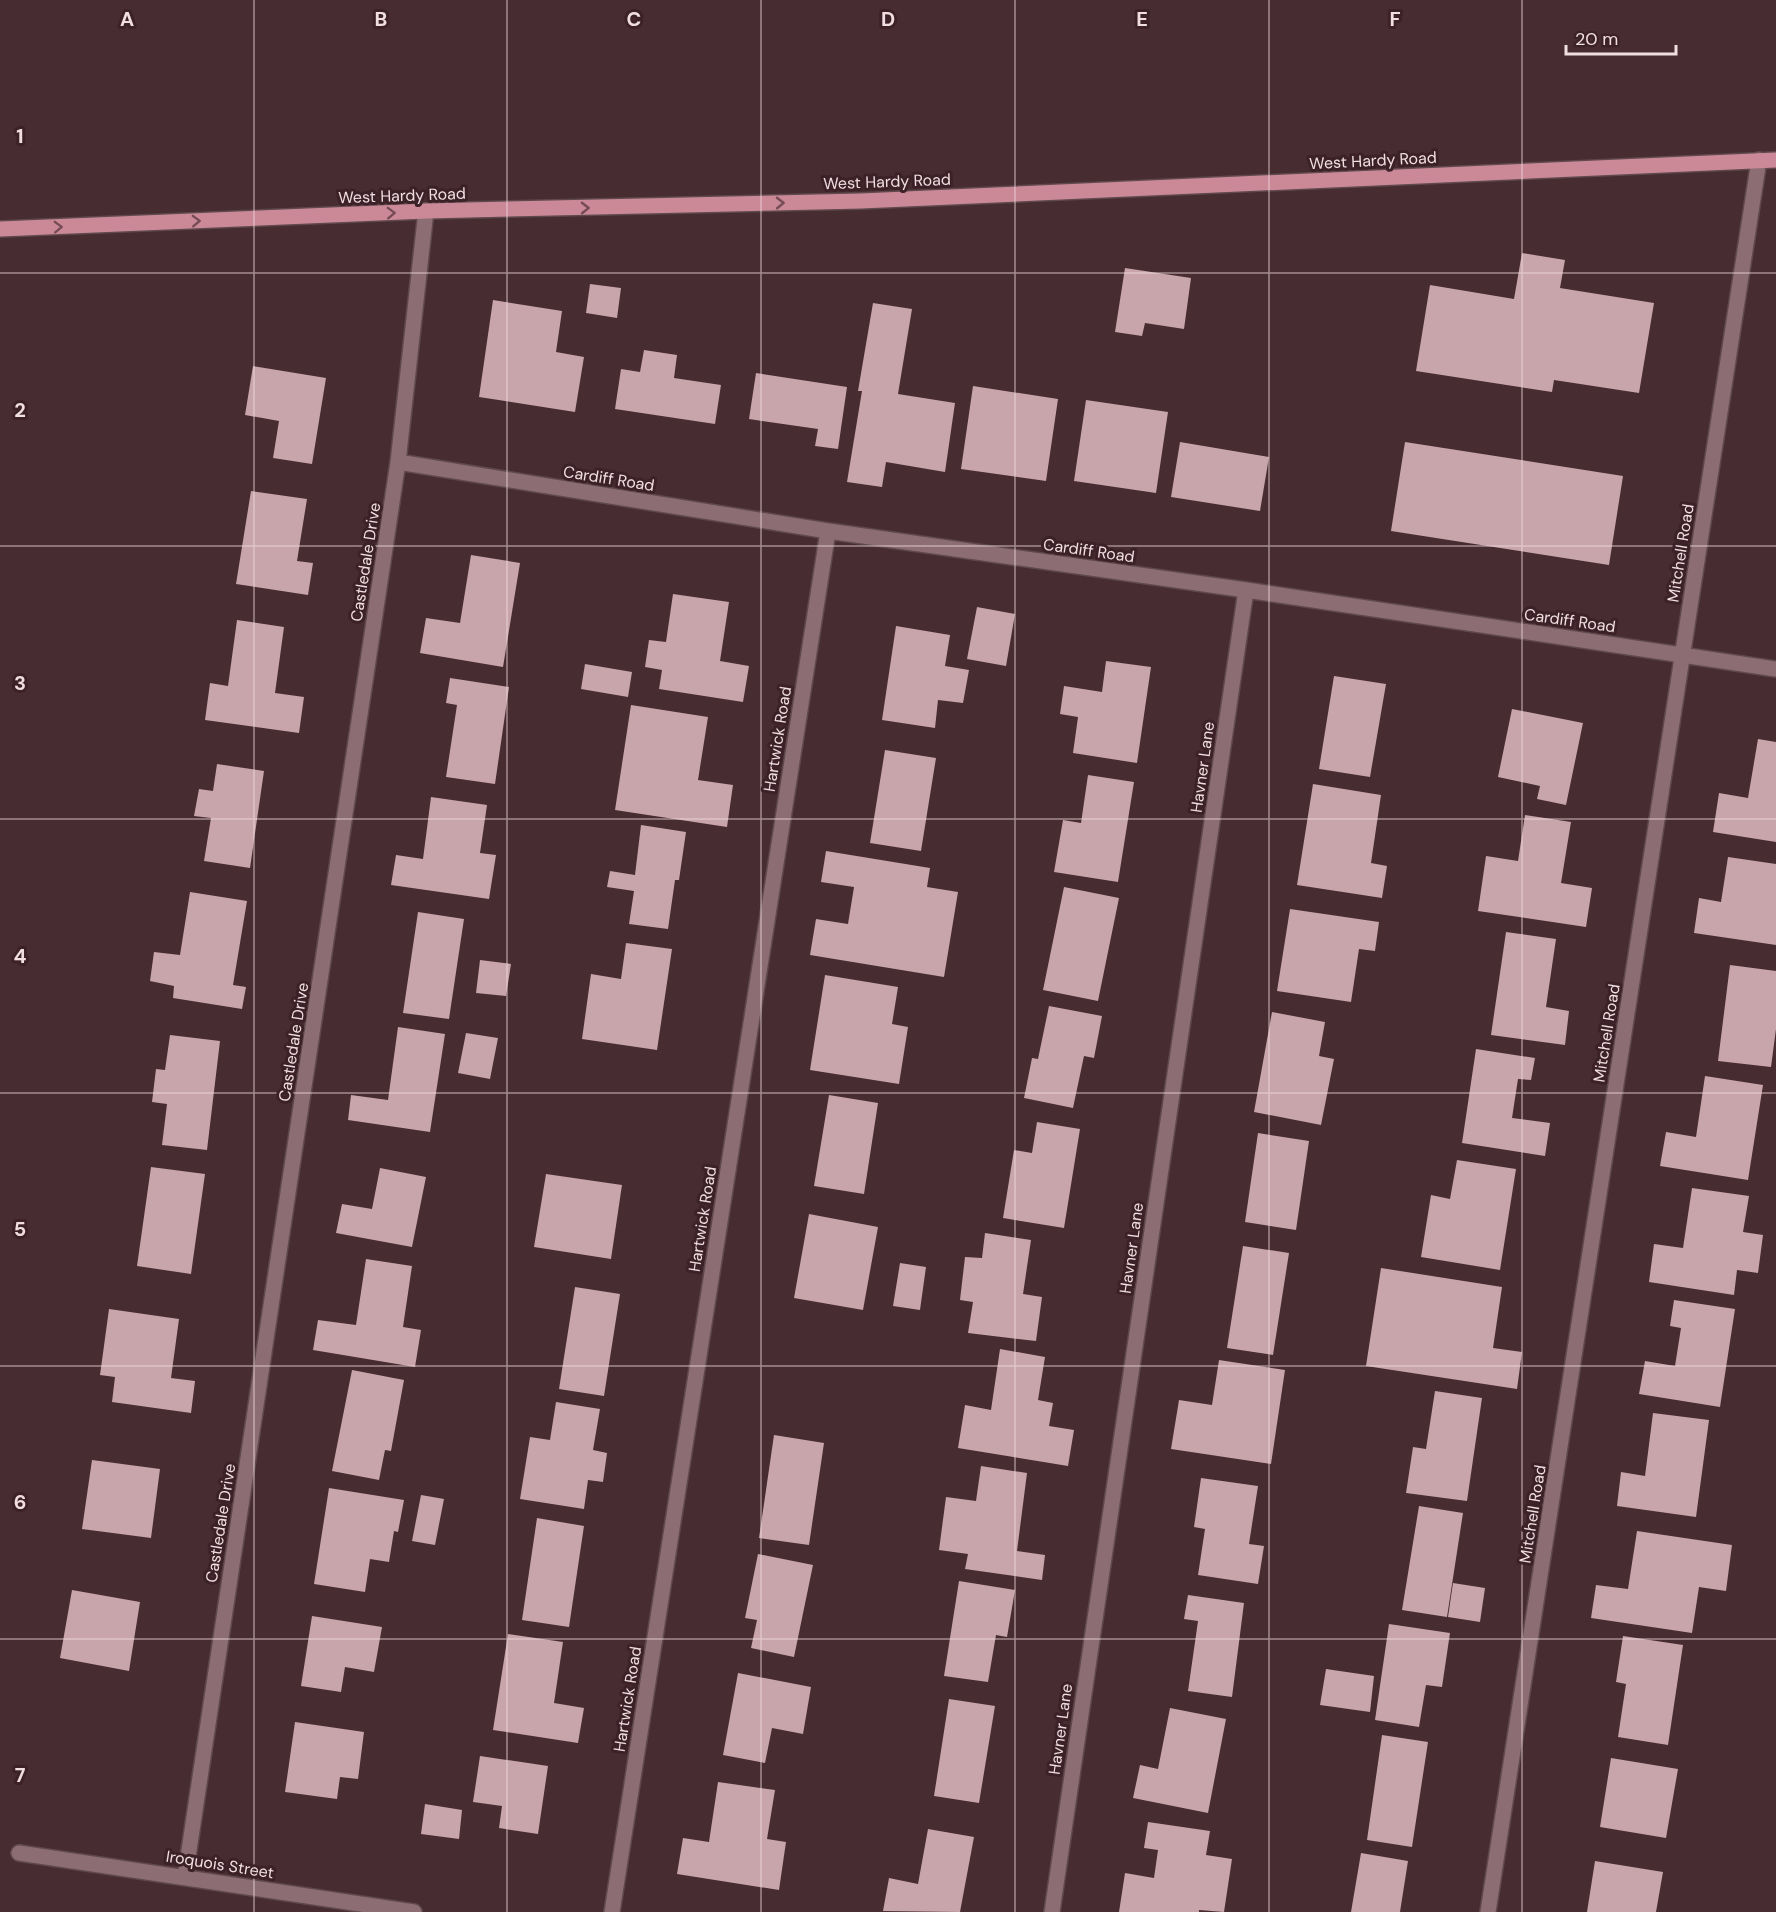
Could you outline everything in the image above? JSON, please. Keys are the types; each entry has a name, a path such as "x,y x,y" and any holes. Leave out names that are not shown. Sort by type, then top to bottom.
{"main road":[{"name":"West Hardy Road","path":"0,229 426,211 873,200 1776,160"}],"street":[{"name":"Mitchell Road","path":"1488,1912 1759,160"},
{"name":"Castledale Drive","path":"185,1877 398,462 426,211"},
{"name":"Cardiff Road","path":"398,462 828,531 1246,590 1776,669"},
{"name":"Hartwick Road","path":"612,1912 828,531"},
{"name":"Havner Lane","path":"1052,1912 1246,590"},
{"name":"Iroquois Street","path":"19,1853 414,1912"}],"building":[{"path":"1522,253 1565,260 1560,288 1654,303 1639,393 1554,380 1552,392 1416,371 1430,285 1514,299"},
{"path":"1125,268 1191,278 1184,329 1145,323 1142,336 1115,332"},
{"path":"590,284 621,288 617,318 586,313"},
{"path":"493,300 562,311 556,352 584,357 575,412 479,397"},
{"path":"873,303 912,309 898,394 955,403 945,472 886,462 882,487 847,482 862,391 858,391"},
{"path":"644,350 677,355 674,378 721,385 715,424 615,409 621,369 640,372"},
{"path":"253,366 326,378 312,464 273,458 279,421 245,415"},
{"path":"756,373 847,387 838,449 815,446 818,429 749,419"},
{"path":"973,386 1058,399 1046,481 961,469"},
{"path":"1086,400 1168,412 1156,493 1074,481"},
{"path":"1180,442 1269,457 1260,511 1171,497"},
{"path":"1405,442 1623,476 1609,565 1391,531"},
{"path":"251,491 307,499 297,561 313,563 308,595 236,584"},
{"path":"471,555 520,563 503,667 420,653 426,618 460,623"},
{"path":"673,594 729,602 720,661 749,666 743,702 659,689 662,670 645,667 649,640 666,642"},
{"path":"977,607 1015,614 1006,666 967,659"},
{"path":"237,620 284,627 275,693 304,697 299,733 205,720 210,683 228,686"},
{"path":"896,626 950,635 945,666 969,670 963,703 938,700 935,728 882,720"},
{"path":"1106,661 1151,667 1137,763 1073,753 1078,717 1060,714 1064,686 1102,692"},
{"path":"585,664 632,672 628,697 581,689"},
{"path":"1334,676 1386,684 1370,777 1319,769"},
{"path":"450,678 509,687 495,784 446,777 457,705 446,703"},
{"path":"631,705 708,717 698,780 733,785 727,827 615,810"},
{"path":"1512,709 1583,723 1566,805 1537,799 1540,786 1498,777"},
{"path":"1758,739 1776,742 1776,842 1713,832 1719,793 1748,798"},
{"path":"885,750 936,758 921,851 870,843"},
{"path":"217,764 264,771 250,868 204,861 211,818 194,816 199,789 213,791"},
{"path":"1088,775 1134,782 1118,882 1054,872 1063,820 1081,823"},
{"path":"1313,784 1381,795 1371,863 1387,866 1382,898 1297,885"},
{"path":"431,797 487,805 480,853 496,855 489,899 391,885 396,855 423,859"},
{"path":"1525,815 1571,822 1561,883 1592,888 1586,927 1478,911 1486,856 1518,861"},
{"path":"641,825 686,832 679,880 675,880 668,929 629,924 634,891 607,887 610,871 635,875"},
{"path":"826,851 930,868 927,887 958,892 944,977 810,955 816,919 848,924 854,887 821,882"},
{"path":"1728,857 1776,864 1776,945 1694,933 1699,898 1721,902"},
{"path":"1064,887 1119,898 1098,1001 1043,990"},
{"path":"190,892 247,901 233,985 246,987 242,1009 173,998 174,986 150,981 154,952 180,955"},
{"path":"1290,909 1379,922 1375,951 1359,949 1351,1002 1277,991"},
{"path":"418,912 464,919 449,1019 403,1013"},
{"path":"1506,932 1556,939 1546,1007 1569,1011 1565,1045 1491,1035"},
{"path":"626,943 672,949 657,1050 582,1039 591,974 621,979"},
{"path":"480,960 511,964 506,996 476,993"},
{"path":"1730,965 1776,971 1776,1029 1771,1067 1718,1061"},
{"path":"825,975 898,987 892,1024 908,1027 899,1084 810,1070"},
{"path":"1049,1006 1102,1016 1094,1058 1084,1056 1073,1108 1024,1098 1032,1058 1038,1059"},
{"path":"1272,1012 1325,1022 1319,1056 1334,1059 1321,1125 1254,1112"},
{"path":"398,1027 445,1034 430,1132 348,1120 351,1095 388,1100"},
{"path":"466,1033 498,1038 490,1079 458,1073"},
{"path":"170,1035 220,1041 207,1150 162,1145 167,1104 152,1102 156,1069 165,1070"},
{"path":"1476,1049 1535,1058 1531,1080 1518,1079 1512,1118 1550,1123 1545,1156 1462,1143"},
{"path":"1705,1076 1763,1085 1748,1180 1660,1166 1666,1132 1696,1137"},
{"path":"829,1095 878,1103 864,1194 814,1186"},
{"path":"1037,1122 1080,1129 1064,1228 1003,1218 1014,1150 1032,1153"},
{"path":"1258,1133 1309,1141 1296,1230 1245,1222"},
{"path":"1457,1160 1516,1169 1500,1270 1421,1257 1431,1195 1450,1199"},
{"path":"151,1167 205,1174 191,1274 137,1266"},
{"path":"380,1168 426,1177 412,1247 336,1233 342,1204 372,1209"},
{"path":"546,1174 622,1185 611,1259 534,1247"},
{"path":"1692,1188 1749,1196 1743,1232 1763,1235 1758,1273 1737,1270 1734,1295 1649,1282 1654,1244 1683,1248"},
{"path":"809,1214 878,1227 863,1310 794,1298"},
{"path":"985,1233 1031,1240 1023,1294 1042,1297 1036,1341 968,1333 973,1302 960,1300 965,1257 982,1258"},
{"path":"1243,1246 1289,1253 1273,1355 1227,1348"},
{"path":"366,1259 412,1266 403,1327 421,1330 415,1367 313,1350 318,1320 356,1325"},
{"path":"900,1263 926,1267 920,1310 893,1306"},
{"path":"1381,1268 1502,1287 1493,1348 1522,1352 1517,1389 1366,1366"},
{"path":"575,1287 620,1294 604,1396 559,1389"},
{"path":"1674,1300 1735,1309 1720,1407 1639,1394 1645,1361 1675,1366 1681,1328 1670,1326"},
{"path":"109,1309 179,1319 171,1378 195,1381 191,1413 112,1402 115,1377 100,1375"},
{"path":"1000,1349 1045,1357 1038,1400 1053,1403 1049,1426 1074,1430 1068,1466 958,1448 965,1405 991,1410"},
{"path":"1219,1360 1285,1370 1271,1464 1171,1449 1179,1400 1212,1405"},
{"path":"352,1370 404,1380 391,1451 385,1450 379,1480 332,1471"},
{"path":"1435,1391 1482,1398 1467,1501 1406,1493 1413,1447 1426,1449"},
{"path":"556,1402 600,1409 593,1450 607,1453 603,1482 588,1480 584,1509 520,1499 530,1437 550,1440"},
{"path":"1653,1413 1709,1420 1696,1517 1617,1506 1621,1472 1645,1476"},
{"path":"774,1435 824,1443 809,1545 759,1538"},
{"path":"92,1460 160,1469 151,1538 82,1529"},
{"path":"981,1466 1027,1473 1017,1551 1045,1555 1042,1580 965,1569 968,1554 939,1550 946,1497 976,1501"},
{"path":"1201,1478 1258,1486 1249,1544 1264,1546 1258,1584 1198,1575 1205,1529 1194,1527"},
{"path":"329,1488 404,1500 398,1532 394,1531 389,1562 370,1559 365,1592 314,1584"},
{"path":"421,1495 444,1499 435,1545 412,1541"},
{"path":"1419,1506 1463,1513 1447,1617 1402,1610"},
{"path":"537,1518 584,1526 569,1627 522,1620"},
{"path":"1637,1531 1732,1545 1726,1591 1699,1587 1692,1633 1591,1618 1596,1585 1628,1589"},
{"path":"758,1554 813,1565 794,1657 751,1648 757,1620 745,1618"},
{"path":"959,1581 1015,1590 1007,1637 996,1635 988,1682 944,1676"},
{"path":"1453,1583 1485,1588 1480,1622 1448,1617"},
{"path":"72,1590 140,1602 129,1671 60,1658"},
{"path":"1188,1595 1244,1603 1232,1697 1188,1691 1198,1621 1184,1619"},
{"path":"312,1616 382,1627 374,1672 345,1667 341,1692 301,1686"},
{"path":"1389,1624 1450,1633 1442,1687 1426,1685 1419,1727 1375,1720"},
{"path":"508,1634 563,1642 554,1703 584,1708 578,1743 493,1730"},
{"path":"1623,1636 1683,1645 1668,1745 1618,1737 1626,1684 1616,1682"},
{"path":"1326,1669 1374,1676 1370,1712 1320,1705"},
{"path":"738,1673 811,1687 803,1734 772,1728 765,1763 723,1755"},
{"path":"949,1699 995,1706 979,1803 934,1796"},
{"path":"1170,1708 1226,1719 1208,1813 1133,1798 1140,1765 1158,1769"},
{"path":"295,1722 364,1732 358,1779 340,1777 337,1799 285,1792"},
{"path":"1382,1735 1428,1742 1412,1847 1367,1840"},
{"path":"480,1756 548,1766 538,1834 499,1828 502,1806 473,1802"},
{"path":"1611,1758 1678,1769 1666,1838 1600,1827"},
{"path":"718,1782 775,1790 767,1839 786,1842 779,1890 677,1874 683,1838 709,1842"},
{"path":"425,1804 462,1810 459,1839 421,1834"},
{"path":"1148,1822 1210,1831 1206,1855 1232,1859 1224,1912 1199,1910 1199,1912 1119,1912 1125,1873 1154,1878 1158,1850 1144,1848"},
{"path":"928,1829 974,1837 960,1912 883,1911 889,1878 918,1884"},
{"path":"1361,1853 1408,1861 1400,1912 1351,1912"},
{"path":"1595,1861 1663,1872 1656,1912 1587,1912"}]}
